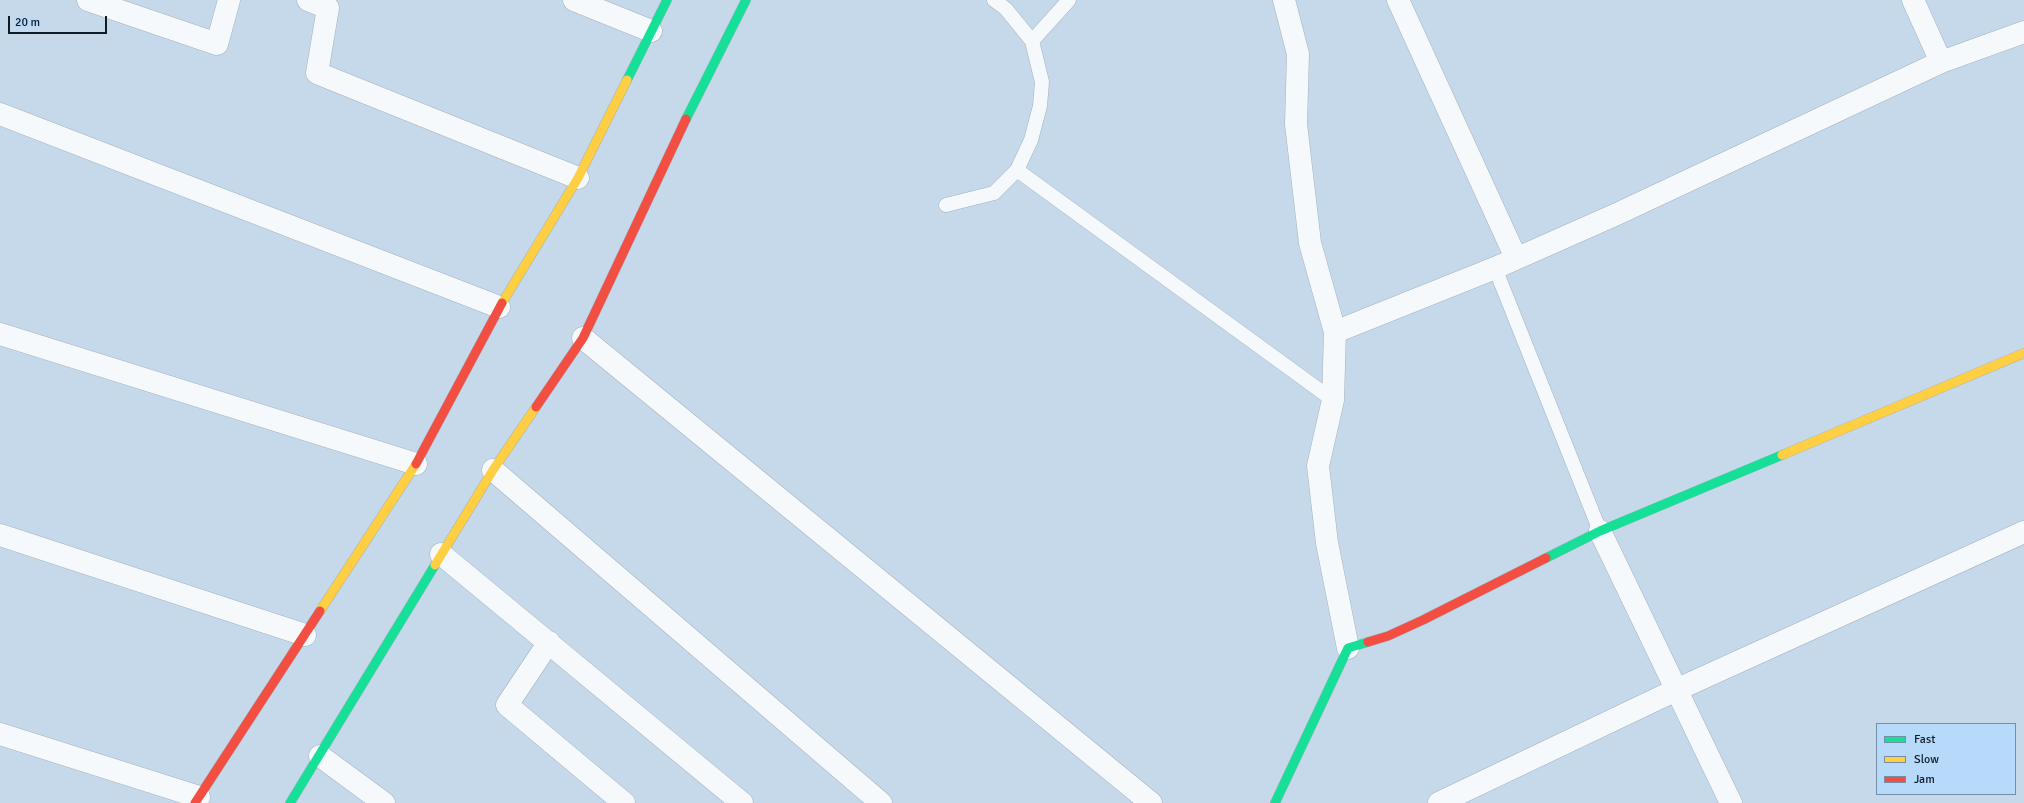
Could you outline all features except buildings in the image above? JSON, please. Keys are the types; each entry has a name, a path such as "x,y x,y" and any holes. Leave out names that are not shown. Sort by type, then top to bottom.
{"main road":[{"path":"197,800 416,464 499,307 578,178 667,0"},
{"path":"290,803 493,470 583,338 669,154 746,0"},
{"path":"1275,803 1348,648 1388,636 1416,624 1600,531 2024,353"}],"street":[{"path":"88,0 217,44 229,0"},
{"path":"308,0 328,8 317,73 578,178"},
{"path":"574,0 652,31"},
{"path":"1284,0 1298,54 1296,124 1310,243 1335,332 1333,400 1318,466 1327,544 1348,648"},
{"path":"1398,0 1516,258"},
{"path":"1913,0 1940,62"},
{"path":"1335,332 1495,268 1760,148 1940,62 2024,32"},
{"path":"0,114 499,307"},
{"path":"0,334 416,464"},
{"path":"583,338 1151,803"},
{"path":"493,470 881,803"},
{"path":"1600,531 1731,803"},
{"path":"1438,803 1676,690 2024,532"},
{"path":"0,535 305,635"},
{"path":"441,554 742,803"},
{"path":"549,642 507,705 624,803"},
{"path":"0,734 197,800"},
{"path":"320,756 384,803"}],"lane":[{"path":"946,206 994,193 1017,170 1031,140 1040,106 1042,82 1032,41 1006,9 994,0"},
{"path":"1032,41 1069,0"},
{"path":"1017,170 1333,400"},
{"path":"1495,268 1600,531"}],"traffic: fast":[{"path":"627,80 667,0"},
{"path":"686,119 746,0"},
{"path":"1546,558 1600,531 1782,455"},
{"path":"290,803 435,565"},
{"path":"1275,803 1348,648 1368,642"}],"traffic: slow":[{"path":"502,303 578,178 627,80"},
{"path":"1782,455 2024,353"},
{"path":"435,565 493,470 536,407"},
{"path":"320,611 416,464"}],"traffic: jam":[{"path":"536,407 583,338 686,119"},
{"path":"416,464 502,303"},
{"path":"1368,642 1388,636 1423,620 1546,558"},
{"path":"195,803 320,611"}]}
